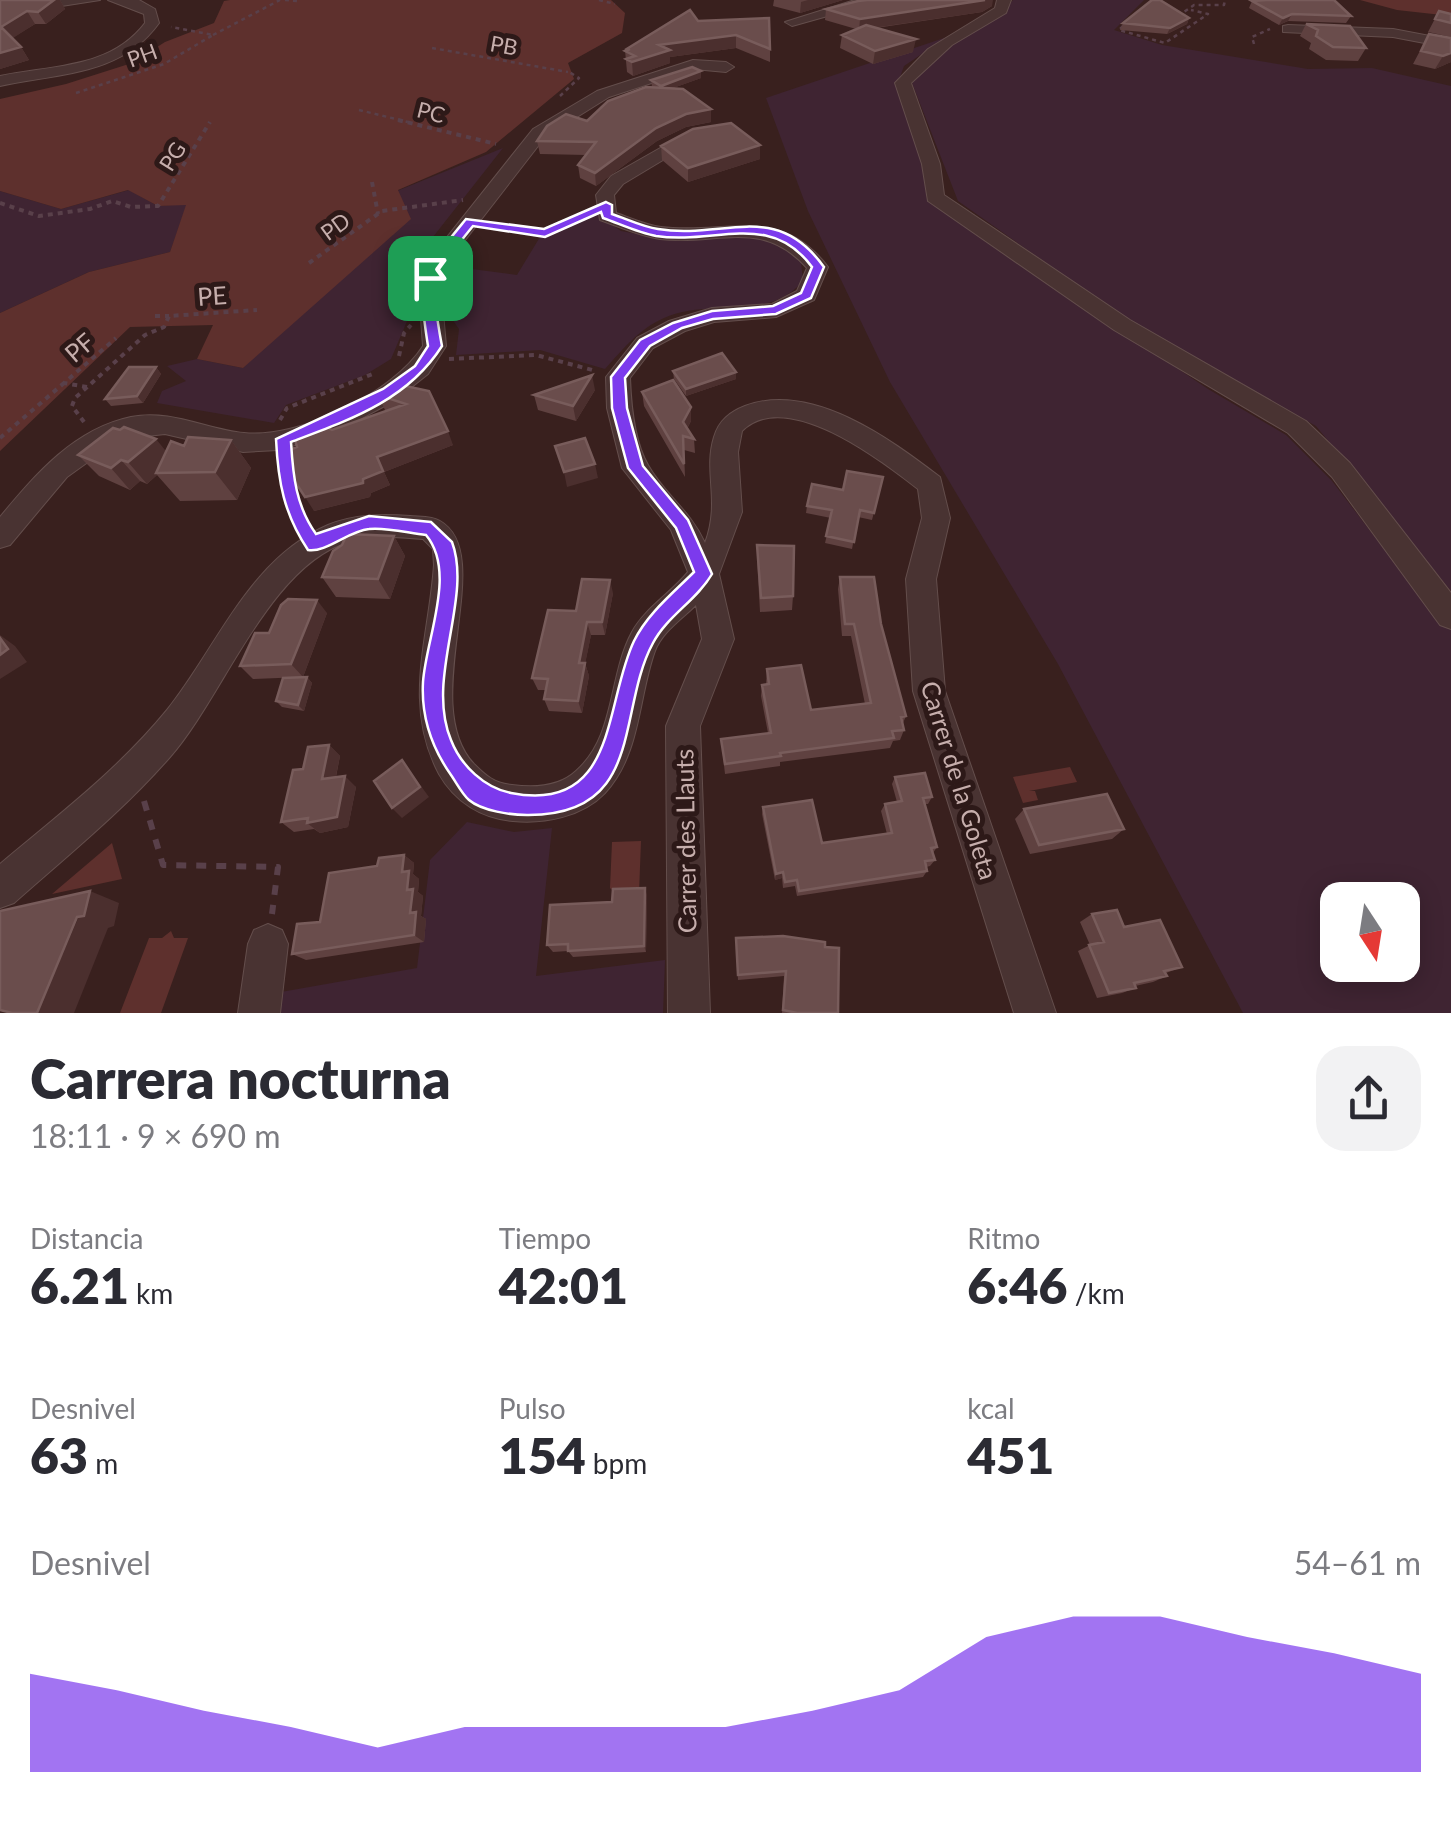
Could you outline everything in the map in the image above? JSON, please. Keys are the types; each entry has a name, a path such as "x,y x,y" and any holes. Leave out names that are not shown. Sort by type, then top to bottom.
{"street":[{"path":"25,0 93,0"},
{"path":"0,81 94,63 136,46 152,23 150,12 133,2 114,0"},
{"path":"792,22 864,1 910,0"},
{"path":"1004,0 1001,10 972,22 912,69 903,83 932,164 935,197 967,223 1122,325 1297,427 1341,470 1451,616"},
{"path":"1288,29 1393,32 1451,44"},
{"path":"0,536 68,461 102,438 131,426 166,423 260,444 280,433 296,437 388,393 420,369 435,346 426,296 430,278 463,219 540,133 568,112 604,94 683,66 726,67"},
{"path":"618,377 645,343 677,326 712,315 776,310 806,295 818,267 802,245 768,230 657,233 607,216 605,194 618,180 681,140 703,131 715,131"},
{"name":"Carrer des Llauts","path":"618,377 619,408 636,468 682,524 704,574 718,640 683,726 689,1013"},
{"name":"Carrer de la Goleta","path":"0,890 88,818 179,720 268,587 327,535 369,522 431,529 446,547 448,575 432,685 441,744 476,793 513,804 552,804 584,790 610,760 641,645 655,623 704,574 728,520 726,439 736,419 753,411 776,408 813,415 866,439 931,484 936,518 921,579 929,692 1035,1013"},
{"path":"259,1013 268,944"}],"path":[{"name":"PH","path":"76,93 164,64 283,0 296,1"},
{"path":"599,0 615,4"},
{"path":"1192,10 1202,0"},
{"path":"1194,4 1224,6 1225,0"},
{"path":"1125,22 1119,30 1165,43 1208,14 1192,10 1167,21"},
{"path":"1171,11 1186,13"},
{"path":"1178,24 1191,27"},
{"name":"PH","path":"171,26 184,26 182,31 213,36"},
{"path":"1137,36 1151,29"},
{"path":"1254,44 1252,37 1259,32 1288,29"},
{"path":"1164,34 1176,37"},
{"name":"PB","path":"432,48 571,72"},
{"name":"PC","path":"358,110 508,144"},
{"name":"PG","path":"0,203 39,216 90,209 112,201 131,207 158,206 210,122"},
{"name":"PD","path":"372,182 378,214"},
{"name":"PD","path":"310,263 378,214 459,198 468,201 463,219"},
{"path":"463,219 545,233 606,205"},
{"name":"PE","path":"154,316 257,310"},
{"name":"PE","path":"88,387 146,335 164,326 169,316"},
{"path":"398,360 404,333 414,321"},
{"name":"PF","path":"0,438 116,338"},
{"path":"426,360 536,355 618,377"},
{"path":"314,545 297,520 286,480 280,433 287,408 381,370"},
{"path":"68,383 88,387 72,406 75,414 85,418 83,431 97,424"},
{"path":"134,770 163,865 278,867 268,944"}],"shaded area":[{"path":"611,0 625,13 622,33 568,63 574,79 486,152 398,190 411,219 243,368 197,359 213,325 130,327 0,451 0,313 89,272 170,252 186,205 158,206 128,190 61,209 0,191 0,99 132,63 165,42 214,23 224,1"},
{"path":"1013,0 1144,0 1114,30 1162,45 1308,69 1372,68 1451,86 1451,591 1316,426 1131,323 958,201 912,83 964,31 994,20"},
{"path":"1360,0 1451,0 1451,16 1397,10"},
{"path":"947,37 904,66 898,83 923,167 927,200 1208,389 1286,435 1332,481 1407,579 1451,625 1451,1013 1243,1013 1058,664 890,382 808,211 766,98"},
{"path":"503,148 407,270 396,296 407,321 391,359 365,375 286,405 274,423 157,403 162,391 186,381 167,366 197,359 243,368 397,191"},
{"path":"129,190 158,206 187,204 170,252 89,272 0,313 0,191 61,209"},
{"path":"595,213 621,231 664,239 755,234 781,245 801,262 803,281 773,302 700,309 664,318 639,334 605,369 540,350 456,355 459,329 435,294 449,266 517,275 540,237"},
{"path":"1070,767 1077,782 1029,791 1035,791 1038,800 1023,803 1013,777"},
{"path":"467,822 514,832 552,828 536,976 665,960 663,1013 277,1013 281,992 417,968 430,860"},
{"path":"641,841 639,893 616,894 610,888 612,842"},
{"path":"112,843 122,879 52,894"},
{"path":"171,931 174,938 188,938 161,1013 120,1013 149,938 162,938"}],"building":[{"path":"0,0 54,0 38,12 27,11 1,27 21,47 0,53"},
{"path":"867,0 985,0 860,19 826,9"},
{"path":"1152,0 1160,0 1189,18 1170,28 1123,23"},
{"path":"1334,0 1351,16 1292,14 1283,18 1252,1"},
{"path":"690,10 698,21 769,18 770,49 736,35 659,45 670,50 632,62 626,59 635,56 625,51 630,49 625,50"},
{"path":"1439,11 1451,14 1451,23 1435,19"},
{"path":"1306,24 1350,26 1366,48 1333,47 1316,36 1318,30"},
{"path":"866,25 916,39 875,51 842,35"},
{"path":"1429,34 1451,38 1451,53 1443,56 1421,51"},
{"path":"692,67 701,71 661,86 651,80"},
{"path":"646,87 683,89 711,109 686,114 656,128 595,173 578,165 596,142 537,141 547,126 566,114 587,121 608,101"},
{"path":"731,123 760,145 688,168 661,146 693,129"},
{"path":"722,353 736,372 686,389 673,371"},
{"path":"129,367 156,367 137,396 105,399"},
{"path":"592,375 573,406 534,395"},
{"path":"673,380 691,407 683,422 694,439 683,436 684,464 642,392"},
{"path":"396,384 429,391 448,431 377,457 383,471 363,479 363,483 305,497 292,477 287,451 297,447 294,436 323,425 332,430 406,404 378,395"},
{"path":"124,427 156,439 128,462 121,460 111,468 78,455 113,428"},
{"path":"188,437 231,440 215,472 156,473 171,441 184,446"},
{"path":"585,438 595,464 564,472 555,446"},
{"path":"847,471 883,477 874,513 860,510 854,542 826,536 832,510 807,506 812,484 843,490"},
{"path":"347,534 394,536 378,579 322,577 333,551 342,545"},
{"path":"757,545 794,546 793,596 761,598"},
{"path":"840,577 874,577 881,624 906,716 901,717 904,730 892,731 894,738 725,764 721,739 771,733 762,685 769,684 767,669 801,665 811,710 871,703 854,624 845,624"},
{"path":"582,579 610,580 602,622 587,622 579,663 585,663 578,701 544,699 548,679 532,678 548,610 576,611"},
{"path":"288,599 317,600 291,664 240,666 255,633 269,633 281,605"},
{"path":"0,638 8,649 0,655"},
{"path":"307,677 298,705 276,701 283,678"},
{"path":"329,745 322,779 345,776 337,817 307,823 308,818 281,822 293,770 303,769 308,747"},
{"path":"402,760 420,787 392,808 374,781"},
{"path":"925,773 932,797 923,798 937,847 931,848 935,860 925,861 927,871 799,891 797,880 785,882 783,872 776,874 763,807 812,800 822,843 892,833 885,804 902,801 895,777"},
{"path":"1107,794 1124,829 1039,845 1024,809"},
{"path":"404,855 402,872 409,871 407,890 413,889 410,913 416,912 414,935 292,954 297,924 320,922 329,873 377,866 379,858"},
{"path":"645,888 644,946 568,951 568,944 547,945 550,905 612,902 613,889"},
{"path":"90,891 84,916 77,917 37,1013 0,1010 0,911"},
{"path":"1117,910 1124,927 1160,920 1182,967 1164,971 1167,976 1134,983 1136,988 1109,993 1089,945 1104,942 1092,914"},
{"path":"783,936 839,948 838,1013 783,1010 786,971 738,975 736,938"}],"route":[{"path":"606,205 607,216 657,233 768,230 802,245 818,267 806,295 776,310 712,315 677,326 645,343 618,377 619,408 636,468 682,524 704,574 655,623 641,645 610,760 584,790 552,804 513,804 476,793 441,744 432,685 448,575 446,547 431,529 369,522 327,535 314,545 297,520 286,480 283,439 344,416 388,393 420,369 435,346 426,296 430,278 442,256 470,222 545,233 606,205"}]}
